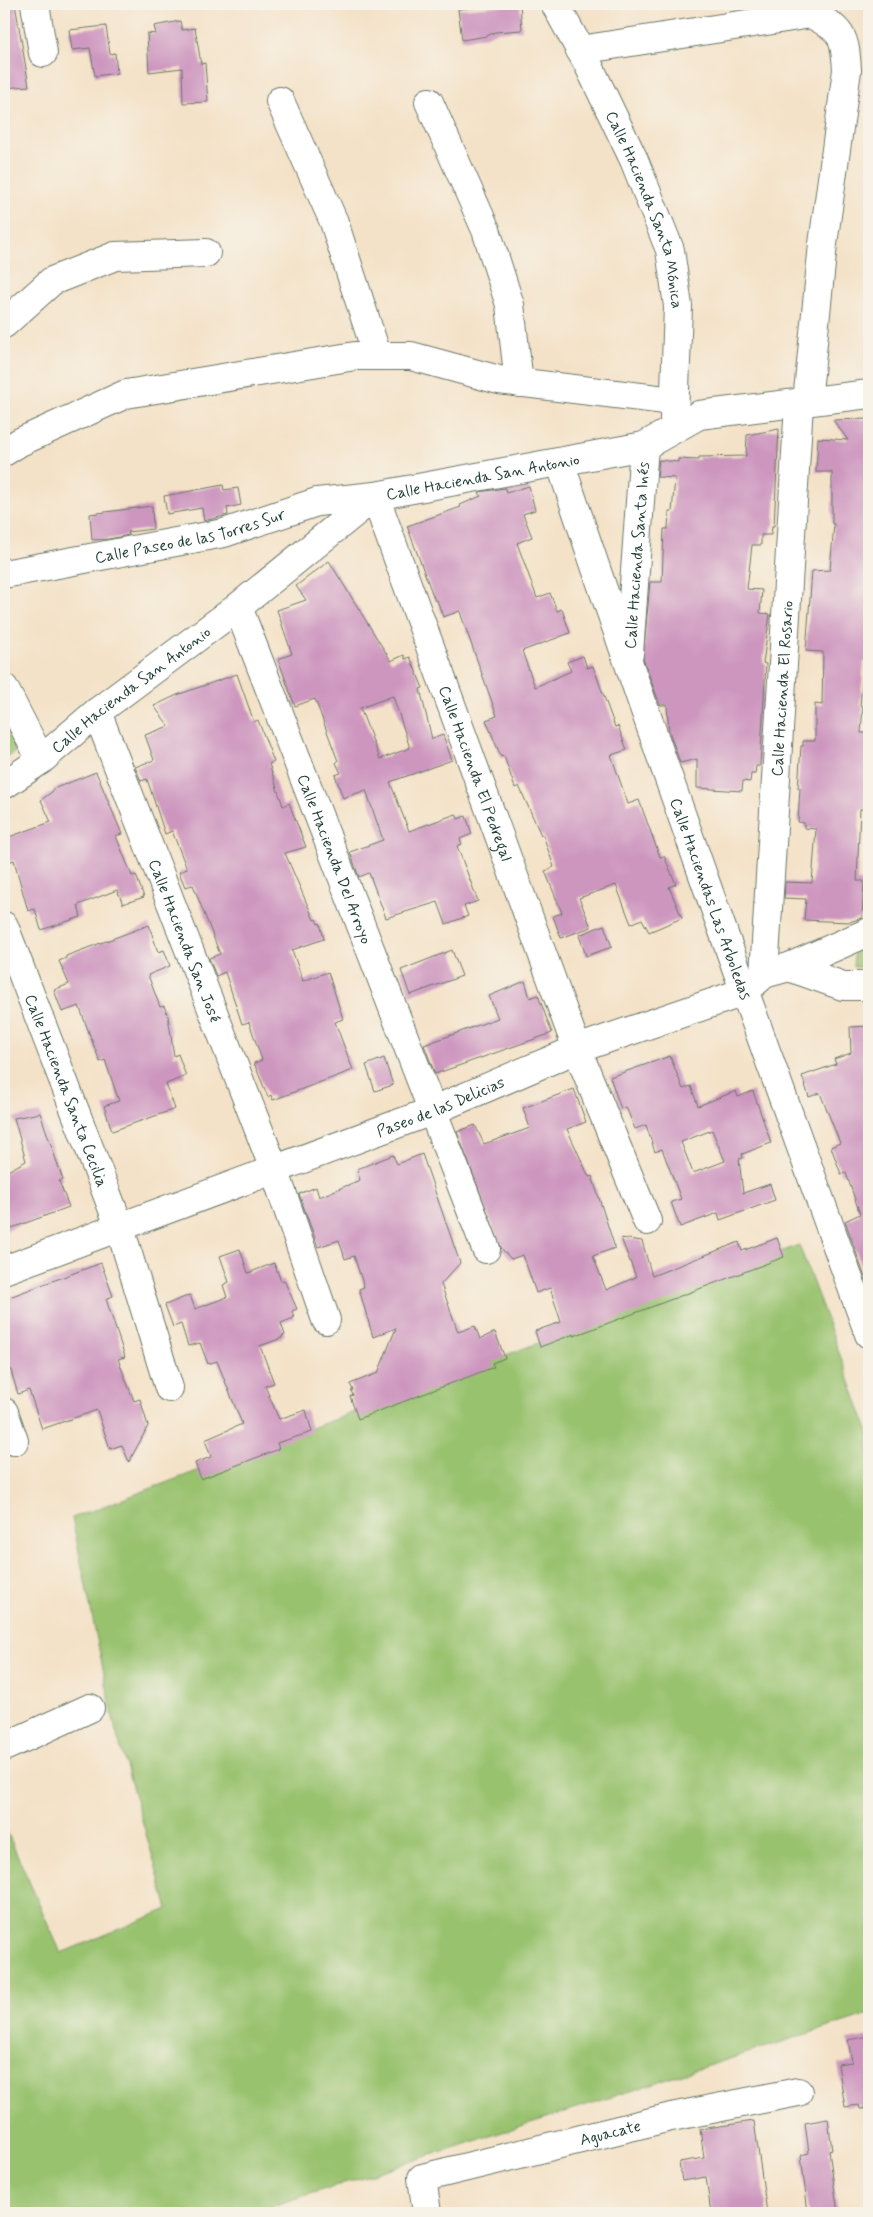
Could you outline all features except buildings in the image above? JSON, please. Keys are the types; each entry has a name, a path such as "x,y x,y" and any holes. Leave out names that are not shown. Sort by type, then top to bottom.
{"street":[{"path":"35,4 42,53"},
{"name":"Calle Hacienda Santa Mónica","path":"555,4 580,50 634,160 670,250 678,306 673,429"},
{"name":"Calle Hacienda El Rosario","path":"580,50 811,14 833,25 846,44 847,70 803,403 776,971"},
{"path":"280,101 334,222 377,356"},
{"path":"429,102 486,230 510,304 519,383"},
{"path":"4,324 52,281 115,256 206,253"},
{"path":"4,452 20,442 126,394 355,356 411,356 499,380 674,401"},
{"name":"Calle Hacienda San Antonio","path":"4,785 40,760 97,712 238,607 375,496 644,446 698,415 724,410 803,403 869,394"},
{"name":"Calle Hacienda Santa Inés","path":"628,666 644,446"},
{"name":"Calle Haciendas Las Arboledas","path":"560,462 628,666 744,992 869,1334"},
{"name":"Calle Paseo de las Torres Sur","path":"4,574 224,533 317,502 375,496"},
{"name":"Calle Hacienda El Pedregal","path":"375,496 577,1049 647,1221"},
{"name":"Calle Hacienda Del Arroyo","path":"238,607 486,1249"},
{"path":"4,688 40,760"},
{"name":"Calle Hacienda San José","path":"97,712 274,1169 326,1320"},
{"name":"Calle Hacienda Santa Cecilia","path":"4,926 120,1228 169,1388"},
{"name":"Paseo de las Delicias","path":"4,1270 432,1111 577,1049 744,992 776,971 869,932"},
{"path":"776,971 843,986 869,986"},
{"path":"4,1412 14,1441"},
{"path":"4,1747 90,1708"},
{"name":"Aguacate","path":"427,2213 422,2178 671,2117 798,2092"}],"green space":[{"path":"4,715 23,746 4,760"},
{"path":"869,948 869,967 853,967 854,953"},
{"path":"799,1245 869,1433 869,2014 251,2213 4,2213 4,1825 61,1953 168,1909 116,1732 72,1518"}]}
